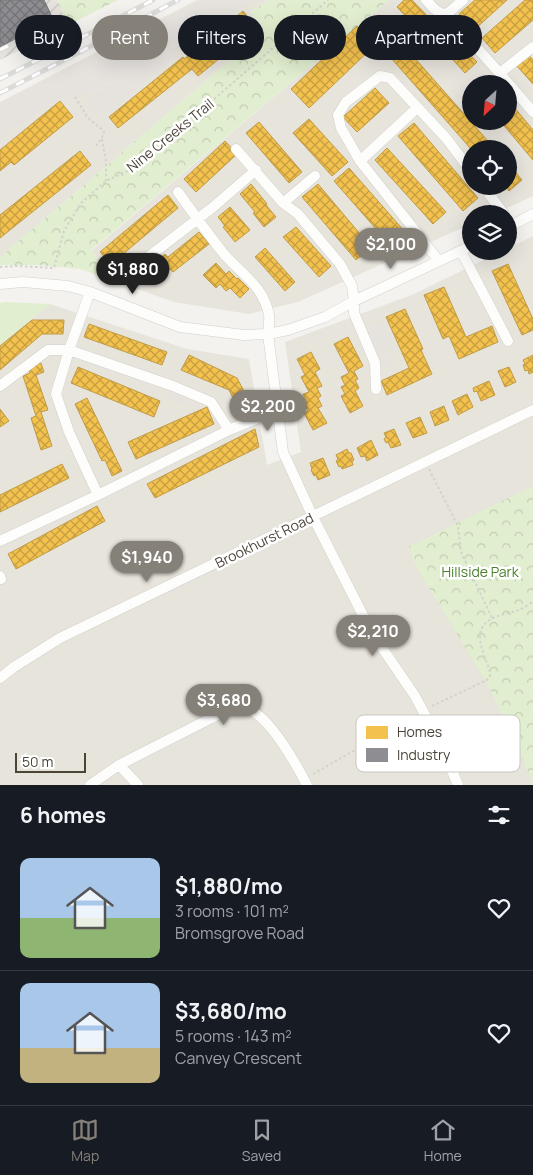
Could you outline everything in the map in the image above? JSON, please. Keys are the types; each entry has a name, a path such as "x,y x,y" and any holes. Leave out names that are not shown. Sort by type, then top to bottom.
{"street":[{"path":"426,0 436,11 447,14 500,73 533,47"},
{"path":"447,14 464,0"},
{"path":"439,261 360,161 341,128 338,115 346,102 380,76 390,78 446,138 462,159"},
{"path":"518,94 533,112"},
{"path":"360,161 417,108"},
{"path":"236,149 283,203 298,214 340,264 352,286 354,313 375,363 376,389"},
{"path":"126,274 228,195 256,170"},
{"path":"283,203 316,176"},
{"path":"178,192 226,256 250,278 260,292 269,316 268,334 283,452 313,517 372,633 405,679 426,715"},
{"path":"517,222 533,214"},
{"path":"0,284 23,282 68,286 90,292 180,326 244,335 268,334 288,330 325,317 354,301 461,251 508,341"},
{"path":"90,292 69,350 56,394 69,432 98,495"},
{"path":"0,386 48,350 69,350 173,386 211,402 229,430"},
{"path":"0,541 229,430 278,410"},
{"name":"Brookhurst Road","path":"0,678 60,638 533,410"},
{"path":"90,785 119,765 219,714 239,706 249,708 267,723 295,762 306,782"},
{"path":"119,765 138,785"},
{"path":"452,772 458,785"}],"path":[{"name":"Nine Creeks Trail","path":"0,267 54,268 64,231 81,203 106,181 130,170 151,154 328,0"},
{"path":"75,97 88,118 104,131 102,138 96,146"},
{"path":"102,138 106,162 106,181"},
{"path":"426,462 458,526 461,552 492,618"},
{"path":"416,715 487,680 490,672 480,638 481,631 492,618 521,609 533,602"},
{"path":"306,782 356,751"}],"shaded area":[{"path":"0,0 57,0 64,15 15,15 15,52 0,60"},
{"path":"197,0 269,0 250,12 252,15 178,15 178,60 230,60 0,257 0,102 92,54 92,60 168,60 168,15"},
{"path":"202,0 255,0 227,15 178,15 178,41 168,46 168,18"},
{"path":"389,0 533,0 533,196 514,205 462,205 462,228 298,302 249,314 174,302 117,282 91,251 318,60 346,60 346,36 356,28 356,60 482,60 482,15 371,15"},
{"path":"168,46 178,57 99,116 85,102 114,82 117,85 134,70 71,100 65,95 0,137 0,104 92,57 92,60 168,60"},
{"path":"479,69 484,75 473,75"},
{"path":"533,236 533,785 0,785 0,345 50,304 187,349 249,359 267,465 301,452 285,342 414,294 484,260 517,260 517,244"},
{"path":"383,321 395,345 384,350 391,364 379,371 369,370 370,361 357,332"},
{"path":"170,389 191,398 188,406 166,398"}],"green space":[{"path":"57,0 118,0 82,18 82,15 64,15"},
{"path":"269,0 389,0 371,15 356,15 356,28 346,36 346,15 274,15 274,60 317,60 91,250 117,282 80,269 38,265 0,265 0,257 230,60 264,60 264,15 252,15 250,12"},
{"path":"0,303 50,304 0,345"},
{"name":"Hillside Park","path":"533,486 533,783 520,755 520,715 502,715 489,687 417,568 408,547"}],"building: Homes":[{"path":"404,0 412,0 426,15 404,15 397,7"},
{"path":"475,0 507,0 482,23 482,15 459,14"},
{"path":"525,0 533,0 533,20 495,53 482,38"},
{"path":"243,11 246,15 238,15"},
{"path":"356,27 356,60 359,60 309,108 291,89 321,60 346,60 346,36"},
{"path":"528,54 533,60 533,84 516,65"},
{"path":"179,60 218,60 198,76 192,69 118,128 109,117"},
{"path":"393,60 416,60 462,112 462,130 478,130 487,140 463,140"},
{"path":"453,60 475,60 477,62 465,73"},
{"path":"375,88 389,103 357,132 343,117"},
{"path":"60,101 73,117 14,165 11,162 0,171 0,150"},
{"path":"518,112 533,130 533,160 508,130 518,130"},
{"path":"309,119 348,162 332,176 293,133"},
{"path":"259,122 302,172 289,183 246,133"},
{"path":"414,123 462,179 462,195 475,195 478,198 470,205 462,205 462,210 398,136"},
{"path":"225,141 237,154 196,192 184,179"},
{"path":"387,148 446,212 433,224 375,160"},
{"path":"80,151 91,165 0,238 0,215"},
{"path":"349,168 406,233 391,246 334,181"},
{"path":"517,174 522,180 517,184"},
{"path":"251,184 276,217 264,227 253,213 255,212 240,194"},
{"path":"318,184 371,247 356,260 302,197"},
{"path":"168,195 178,208 111,264 100,252"},
{"path":"230,207 250,230 235,242 218,217"},
{"path":"296,227 331,266 319,277 283,237"},
{"path":"199,232 209,244 173,272 170,269 157,279 148,268 165,254 168,257"},
{"path":"265,248 295,282 285,291 255,257"},
{"path":"216,263 226,274 229,271 249,289 240,298 230,288 226,291 220,284 216,288 203,275"},
{"path":"508,264 533,319 533,330 522,335 492,271"},
{"path":"444,287 466,337 492,326 498,342 459,359 449,336 443,339 424,295"},
{"path":"405,309 432,374 387,395 381,381 409,368 386,317"},
{"path":"32,320 64,320 63,334 42,334 0,370 0,346"},
{"path":"89,324 167,352 162,365 84,337"},
{"path":"348,337 363,366 354,371 358,379 355,380 359,388 355,391 363,406 350,413 341,396 345,394 341,387 345,385 341,377 349,373 334,344"},
{"path":"311,352 320,369 315,372 322,386 317,388 321,396 318,398 322,406 318,408 327,423 313,430 304,413 308,411 304,404 307,402 303,394 309,392 301,377 305,375 297,359"},
{"path":"189,355 237,378 252,406 240,412 229,390 181,370"},
{"path":"533,355 533,372 529,374 528,370 525,371 523,360"},
{"path":"41,363 44,372 36,375 48,410 41,412 52,446 41,450 31,418 36,416 23,376 30,373 28,367"},
{"path":"78,367 160,401 154,417 71,383"},
{"path":"509,367 516,382 505,387 498,371"},
{"path":"489,381 495,395 481,401 477,391 474,392 473,388"},
{"path":"467,394 473,407 458,415 452,401"},
{"path":"87,398 122,471 112,476 105,460 102,461 75,404"},
{"path":"444,406 449,420 435,426 430,412"},
{"path":"207,407 214,424 136,459 128,442"},
{"path":"0,409 9,421 0,427"},
{"path":"420,417 427,433 413,438 406,423"},
{"path":"255,429 259,447 155,498 147,484"},
{"path":"394,429 401,445 391,448 384,439 386,437 384,433"},
{"path":"371,440 378,455 367,461 365,456 361,457 357,448"},
{"path":"347,449 354,460 352,461 353,465 342,469 336,461 338,459 336,455"},
{"path":"323,458 330,475 318,480 311,470 310,463"},
{"path":"62,464 69,478 0,512 0,495"},
{"path":"97,506 105,521 16,569 8,554"}],"building: Industry":[{"path":"0,0 44,0 51,15 15,15 15,40 0,47"}],"railway":[{"path":"0,79 153,0"},
{"path":"0,93 178,0"},
{"path":"0,50 15,42"}]}
